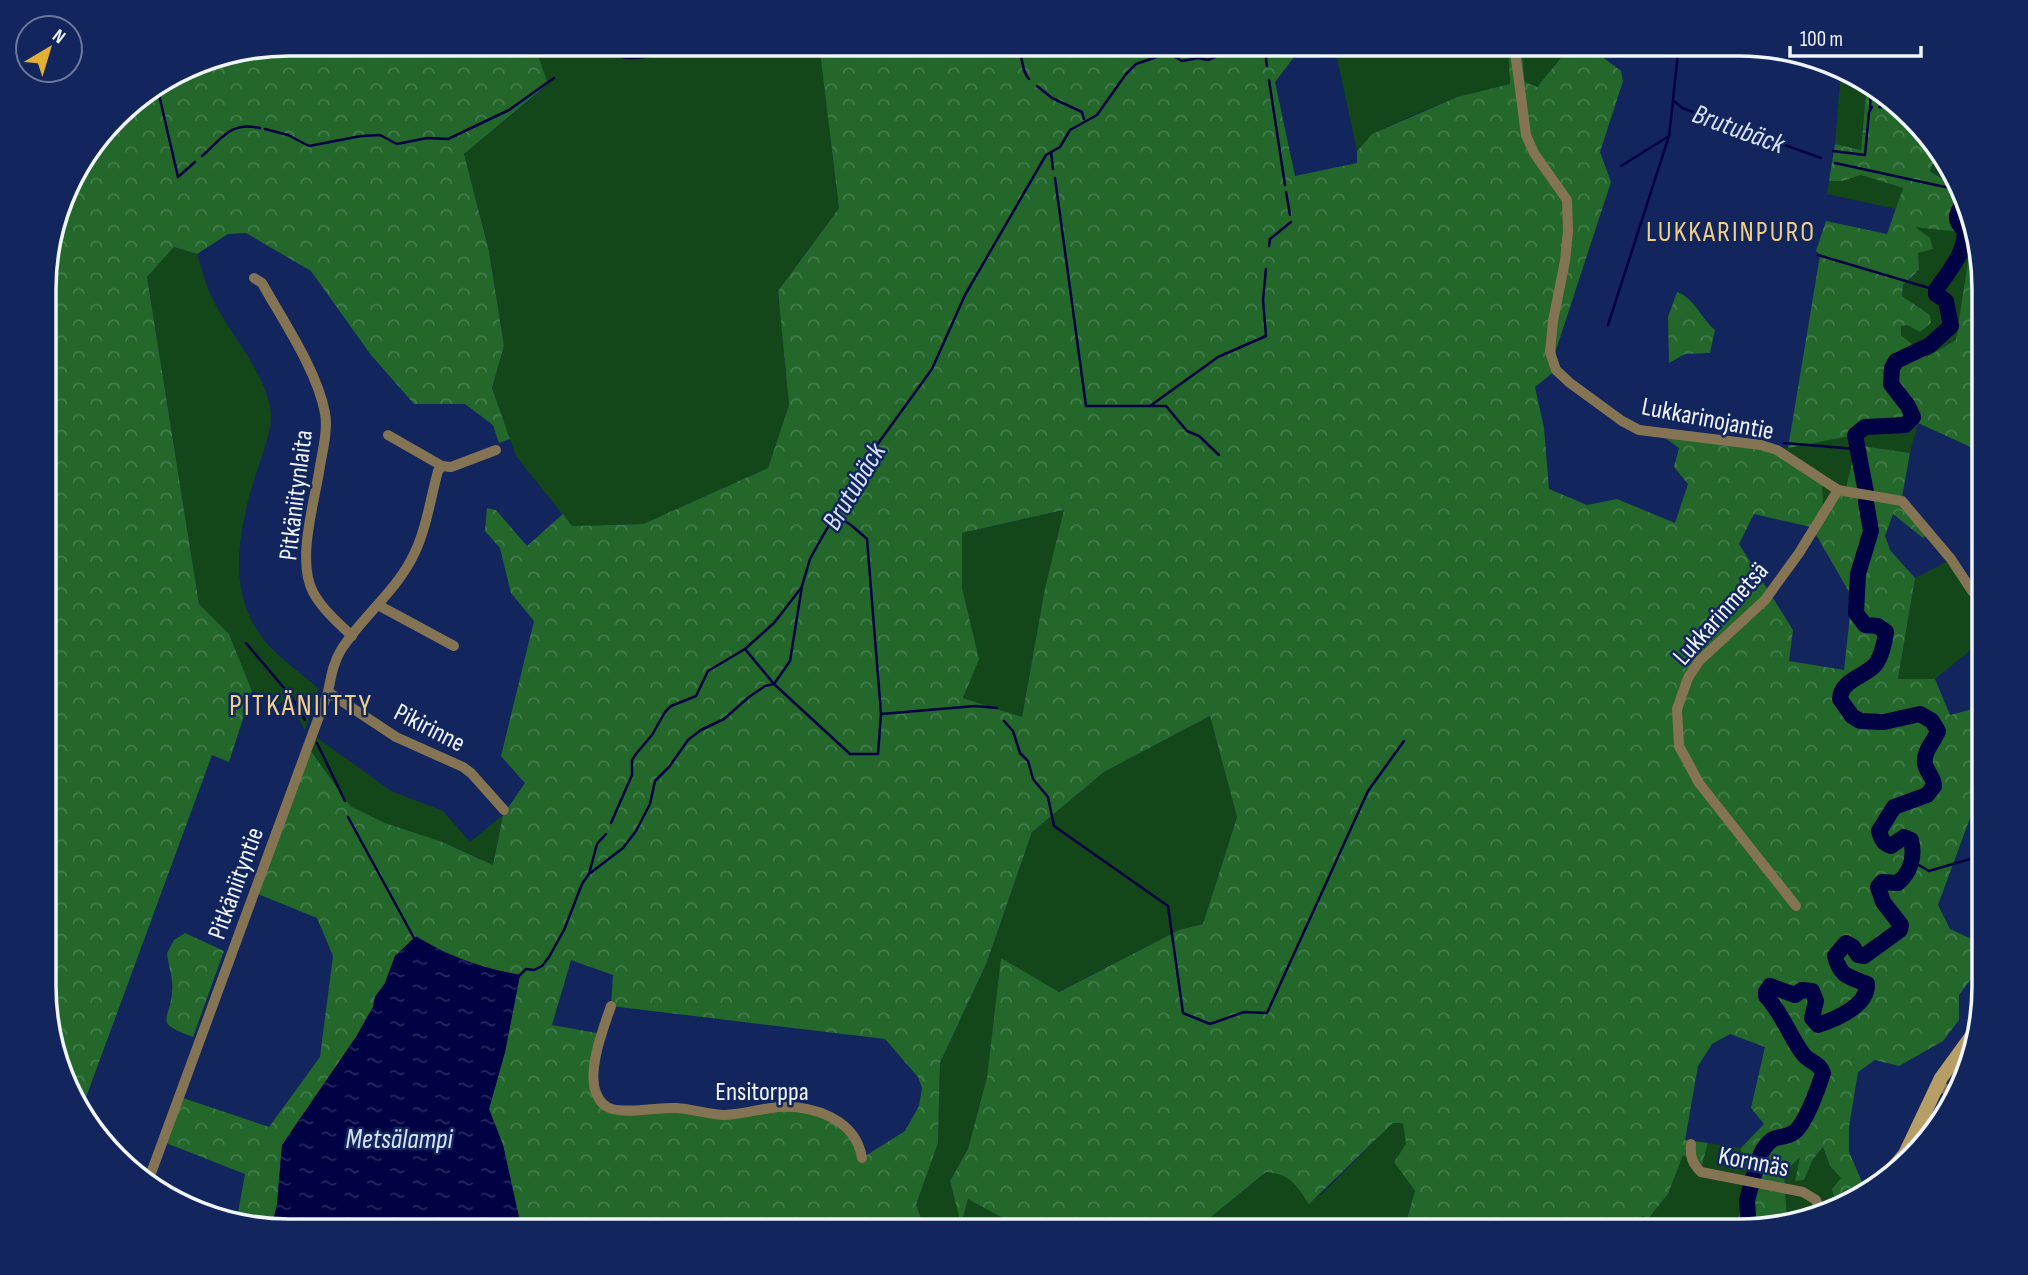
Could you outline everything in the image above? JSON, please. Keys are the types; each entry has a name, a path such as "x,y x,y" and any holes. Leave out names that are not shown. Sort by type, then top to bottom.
{"main road":[{"path":"1909,1146 1936,1087 1964,1047"}],"street":[{"name":"Lukkarinojantie","path":"1515,56 1525,135 1534,153 1567,200 1565,261 1549,349 1556,370 1611,413 1639,430 1761,445 1777,450 1838,491 1902,501 1951,559 1972,591"},
{"name":"Pitkäniitynlaita","path":"254,278 262,283 317,384 325,416 324,442 307,546 307,578 313,593 325,609 352,636"},
{"path":"388,435 442,466 451,467 496,450"},
{"name":"Pitkäniityntie","path":"151,1174 328,692 336,661 415,554 438,471 442,466"},
{"name":"Lukkarinmetsä","path":"1796,906 1699,783 1679,746 1677,709 1688,678 1699,661 1765,600 1838,491"},
{"path":"378,605 454,646"},
{"name":"Pikirinne","path":"328,692 396,737 463,767 504,810"},
{"name":"Ensitorppa","path":"611,1006 593,1076 595,1090 600,1100 608,1107 621,1110 676,1108 723,1115 780,1107 820,1112 835,1118 848,1130 855,1139 862,1158"},
{"path":"1936,1087 1948,1090"},
{"name":"Kornnäs","path":"1691,1144 1693,1165 1701,1172 1803,1192 1816,1200 1818,1205"}],"green space":[{"path":"289,56 538,56 548,84 464,154 489,251 504,346 492,388 510,439 499,443 493,425 465,404 414,404 371,355 311,271 246,233 228,234 197,254 174,247 147,277 199,604 229,634 252,691 229,762 212,755 85,1099 64,1047 56,986 56,289 60,243 74,200 95,159 135,114 172,87 214,68 258,58"},
{"path":"538,56 820,56 839,208 778,291 789,405 768,468 643,524 572,526 516,456 492,388 504,346 489,251 464,154 548,85"},
{"path":"820,56 1295,56 1275,82 1295,176 1357,163 1357,151 1372,134 1457,97 1510,84 1509,56 1522,56 1525,82 1537,87 1562,56 1603,56 1621,71 1623,81 1600,152 1611,182 1556,350 1555,371 1535,387 1544,428 1549,489 1587,505 1617,499 1675,523 1688,484 1674,467 1679,448 1665,438 1760,448 1793,462 1822,481 1823,506 1811,527 1754,514 1739,544 1793,630 1789,661 1844,670 1852,597 1815,533 1838,495 1845,492 1856,445 1910,453 1902,497 1928,534 1923,538 1893,514 1885,536 1890,550 1915,578 1898,679 1935,679 1950,715 1972,709 1972,813 1938,905 1950,929 1972,939 1972,978 1959,995 1959,1020 1943,1041 1899,1066 1875,1060 1858,1072 1849,1127 1849,1152 1863,1183 1835,1198 1832,1189 1841,1178 1830,1166 1823,1147 1813,1159 1804,1180 1795,1181 1800,1157 1784,1173 1787,1215 1737,1219 1748,1178 1748,1172 1743,1168 1741,1148 1764,1124 1751,1108 1765,1047 1730,1034 1712,1044 1698,1066 1685,1140 1708,1143 1702,1165 1683,1155 1668,1194 1648,1219 1643,1216 1640,1219 1407,1219 1415,1191 1394,1162 1406,1144 1403,1123 1393,1123 1309,1204 1287,1178 1266,1172 1210,1219 1004,1219 968,1199 962,1219 960,1219 950,1181 968,1149 987,1077 1001,958 1059,992 1179,930 1203,924 1237,817 1210,716 1104,772 1032,832 987,962 940,1063 938,1143 916,1205 921,1219 519,1219 503,1145 489,1109 505,1052 520,975 466,961 416,937 395,956 385,983 375,997 373,1007 356,1037 282,1145 274,1218 238,1213 245,1174 166,1143 183,1098 269,1127 320,1057 333,956 317,918 258,894 311,751 350,806 385,823 440,841 493,865 503,815 525,783 501,756 534,621 511,593 500,548 485,531 487,508 496,510 527,546 563,514 572,526 643,524 768,468 789,405 778,291 839,208","holes":["1064,510 1045,588 1022,717 963,698 979,659 962,588 962,533","571,960 613,975 611,1006 885,1039 918,1077 922,1088 919,1106 905,1131 862,1158 841,1123 793,1108 710,1114 603,1105 594,1067 602,1034 552,1025"]},
{"path":"1337,56 1509,56 1510,84 1457,97 1418,113 1372,134 1357,151"},
{"path":"1522,56 1562,56 1537,87 1525,83"},
{"path":"1840,79 1866,93 1861,150 1835,144"},
{"path":"1866,93 1904,124 1924,147 1934,162 1930,171 1945,181 1960,214 1959,232 1915,227 1930,238 1933,249 1918,253 1919,270 1903,285 1902,296 1930,315 1931,323 1920,332 1907,325 1901,326 1901,335 1927,357 1956,340 1969,253 1972,273 1972,448 1918,423 1788,448 1820,255 1816,251 1826,221 1887,234 1903,188 1861,175 1843,181 1829,181 1835,144 1861,150"},
{"path":"1934,161 1945,180 1930,170"},
{"path":"1861,175 1903,188 1896,209 1827,194 1829,181 1843,181"},
{"path":"1958,208 1968,243 1972,273 1972,448 1918,423 1910,453 1856,445 1845,492 1815,533 1777,450 1918,422 1901,335 1901,326 1930,315 1902,296 1903,286 1919,270 1914,226"},
{"path":"174,247 197,254 213,300 265,389 271,419 243,522 240,577 248,613 257,630 277,654 319,689 305,730 288,699 277,705 252,691 229,634 199,604 147,277"},
{"path":"1677,292 1693,303 1715,330 1710,353 1685,354 1669,363 1668,317"},
{"path":"1065,510 1045,588 1022,717 963,698 978,659 962,588 962,533"},
{"path":"1948,561 1972,593 1972,649 1935,679 1898,679 1915,578"},
{"path":"1210,716 1237,817 1203,924 1179,930 1058,992 1001,959 987,1077 968,1149 950,1181 961,1219 921,1219 916,1205 938,1143 940,1063 987,962 1032,832 1104,772"},
{"path":"316,737 391,791 443,811 470,842 503,815 493,865 440,841 385,823 350,806 311,751"},
{"path":"185,933 224,951 193,1037 172,1028 166,1020 172,987 167,953 174,940"},
{"path":"1393,1123 1404,1123 1415,1191 1407,1219 1210,1219 1266,1172 1292,1181 1309,1203 1325,1191"},
{"path":"1708,1143 1741,1148 1743,1168 1748,1172 1737,1219 1640,1219 1643,1215 1648,1218 1668,1194 1683,1154 1702,1165"},
{"path":"1823,1147 1830,1166 1841,1178 1838,1196 1787,1215 1784,1173 1801,1156 1795,1180 1804,1180 1813,1159"},
{"path":"967,1198 1005,1219 963,1219"}],"water":[{"name":"Metsälampi","path":"416,936 466,961 520,975 505,1052 489,1109 503,1145 519,1219 274,1218 282,1145 356,1037 373,1007 375,997 385,983 395,956"}],"waterway":[{"path":"619,56 652,56"},
{"path":"1021,56 1024,71 1029,79"},
{"name":"Brutubäck","path":"520,975 526,969 534,970 542,966 549,957 564,930 582,884 589,874 623,848 636,831 650,804 655,781 669,767 688,740 724,719 765,686 774,684 790,661 802,586 810,559 869,456 932,369 965,295 1046,155 1060,147 1070,130 1097,115 1136,64 1159,56"},
{"name":"Brutubäck","path":"1173,56 1182,61 1198,58 1208,60 1216,56"},
{"path":"1266,56 1267,66"},
{"name":"Brutubäck","path":"1678,56 1673,100 1682,108 1821,158"},
{"path":"265,129 288,135 309,146 380,135 397,144 427,138 448,139 509,110 554,78"},
{"path":"1269,80 1285,185"},
{"path":"1037,86 1052,98 1082,112 1084,119"},
{"path":"159,95 178,177 195,162"},
{"path":"1870,96 1870,107"},
{"path":"1621,166 1669,136 1673,101"},
{"name":"Brutubäck","path":"1833,151 1865,155 1869,112 1872,107"},
{"name":"Brutubäck","path":"1879,107 1884,107"},
{"path":"202,156 234,129 250,126 260,128"},
{"path":"1608,325 1669,136"},
{"path":"1051,152 1053,169"},
{"name":"Brutubäck","path":"1835,163 1949,188"},
{"path":"1055,178 1086,406 1150,406 1218,357 1266,336 1263,300 1266,269"},
{"path":"1286,192 1290,215"},
{"path":"1958,210 1957,218 1965,230"},
{"path":"1269,246 1270,239 1291,222"},
{"path":"1866,492 1855,435 1865,427 1905,425 1913,417 1891,384 1892,368 1896,361 1930,345 1951,326 1946,301 1936,294 1936,290 1955,262 1965,232"},
{"path":"1818,255 1936,290"},
{"path":"1150,406 1166,406 1187,431 1199,436 1219,455"},
{"path":"1784,443 1856,449"},
{"path":"1753,1178 1765,1147 1775,1138 1798,1129 1823,1073 1803,1054 1766,992 1770,986 1795,995 1802,990 1812,991 1816,1001 1812,1018 1818,1025 1850,1011 1862,999 1867,984 1843,972 1835,956 1846,943 1853,947 1858,955 1864,956 1900,930 1901,925 1883,902 1878,887 1882,882 1898,883 1906,874 1912,858 1911,840 1904,837 1891,846 1884,842 1879,831 1894,807 1927,795 1934,786 1925,759 1938,731 1932,721 1920,714 1884,722 1860,721 1852,716 1840,699 1844,687 1875,665 1886,632 1878,626 1865,625 1856,613 1858,574 1871,531 1866,502"},
{"path":"835,515 867,539 881,714 975,706 997,708"},
{"path":"611,823 632,775 632,760 652,735 665,712 671,706 696,696 708,671 745,649 774,623 801,588"},
{"path":"246,643 290,695 305,720"},
{"path":"745,649 774,684 850,754 878,754 881,714"},
{"path":"1004,721 1013,731 1020,753 1028,761 1033,779 1048,797 1054,826 1168,906 1183,1013 1210,1024 1244,1012 1267,1013 1368,791 1404,741"},
{"path":"317,743 345,801"},
{"path":"348,817 414,938"},
{"path":"589,874 597,844 606,834"},
{"path":"1912,861 1929,871 1972,858"},
{"path":"1748,1219 1747,1200 1751,1186"}],"district":[{"name":"LUKKARINPURO","path":"1731,231"},
{"name":"PITKÄNIITTY","path":"301,705"}]}
